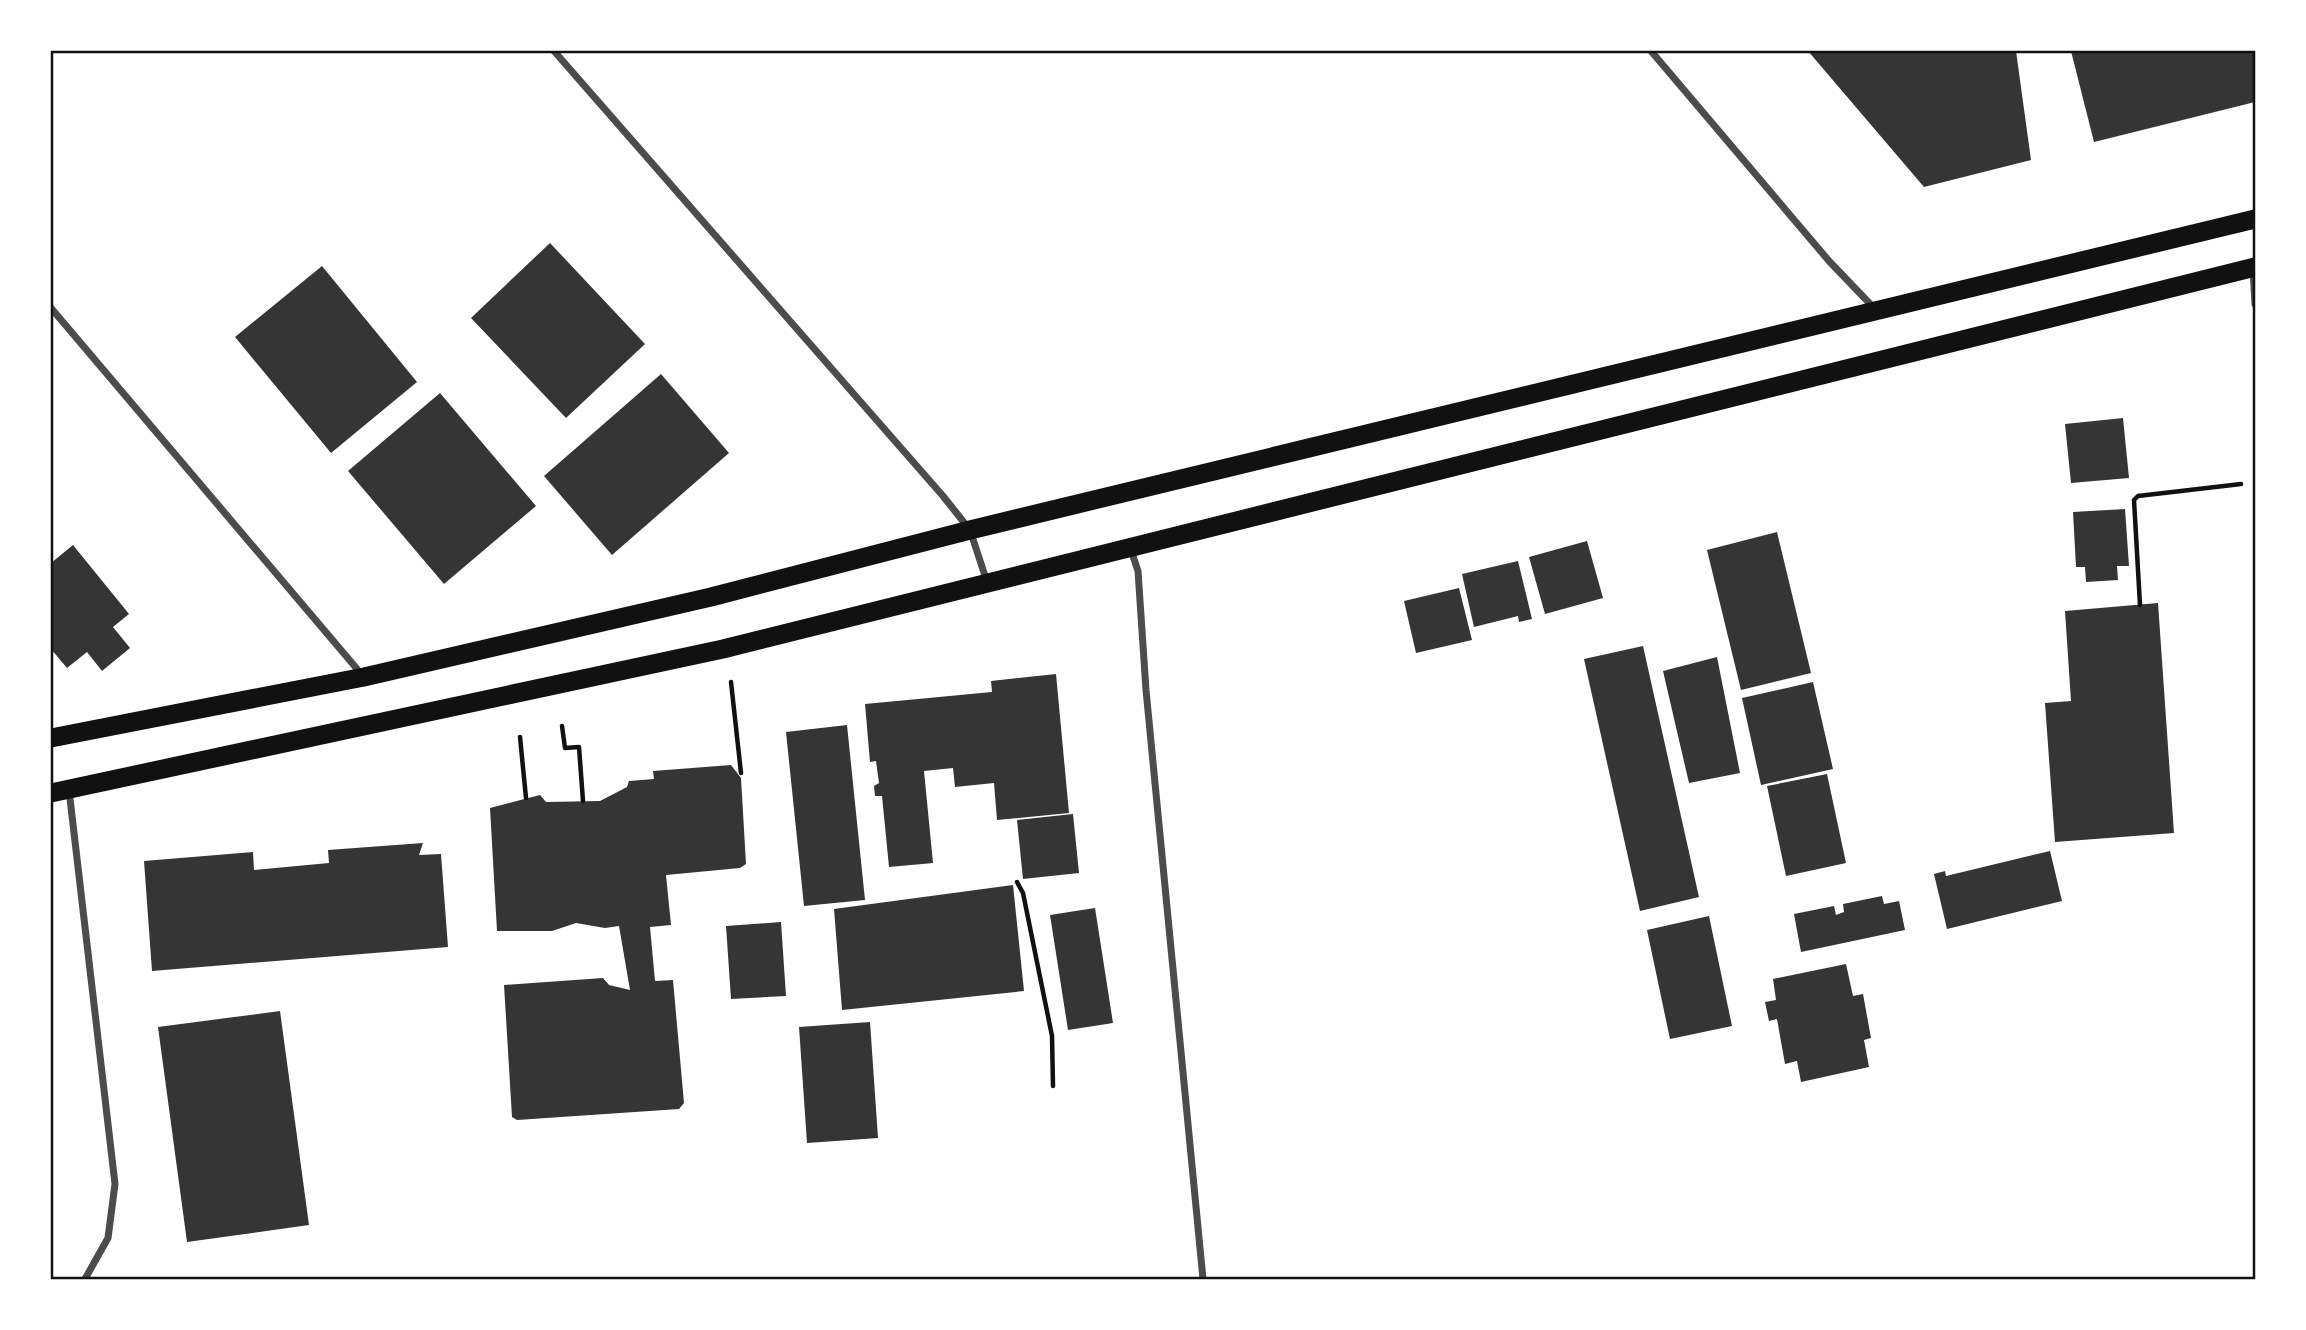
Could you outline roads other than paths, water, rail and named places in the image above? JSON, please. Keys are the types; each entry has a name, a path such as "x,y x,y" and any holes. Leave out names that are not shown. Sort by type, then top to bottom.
{"highway":[{"path":"51,738 363,677 711,597 970,530 1874,309 2255,219"},
{"path":"60,791 723,649 2254,268"}],"street":[{"path":"554,51 970,530 987,583"},
{"path":"1651,51 1829,261 1874,309"},
{"path":"2254,268 2255,304"},
{"path":"51,308 363,677"},
{"path":"1130,546 1138,571 1146,690 1203,1279"},
{"path":"60,791 115,1184 108,1238 85,1279"}]}
